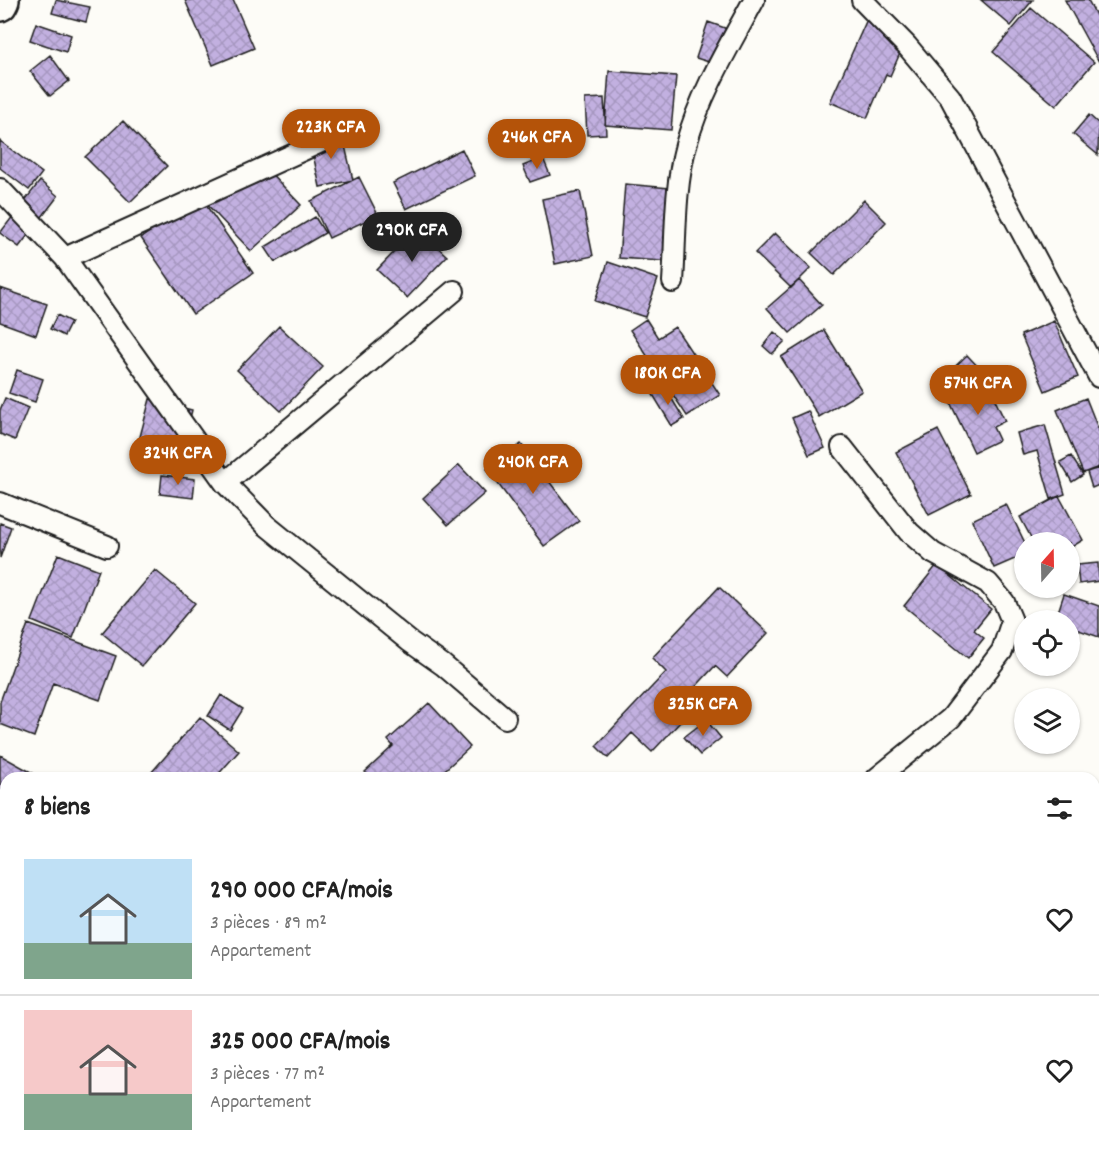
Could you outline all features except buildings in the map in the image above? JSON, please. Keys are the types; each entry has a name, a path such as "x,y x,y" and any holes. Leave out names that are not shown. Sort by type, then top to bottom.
{"highway":[{"path":"0,4 2,0"}],"street":[{"path":"673,282 679,177 686,144 700,105 754,0"},
{"path":"862,0 907,46 950,97 1099,377"},
{"path":"64,258 323,141"},
{"path":"0,189 64,258 225,483 266,525 409,641 443,665 505,718"},
{"path":"225,483 454,291"},
{"path":"842,447 909,532 933,553 988,583 1004,602 1012,621 1002,651 951,718 884,772"},
{"path":"0,503 107,546"}]}
